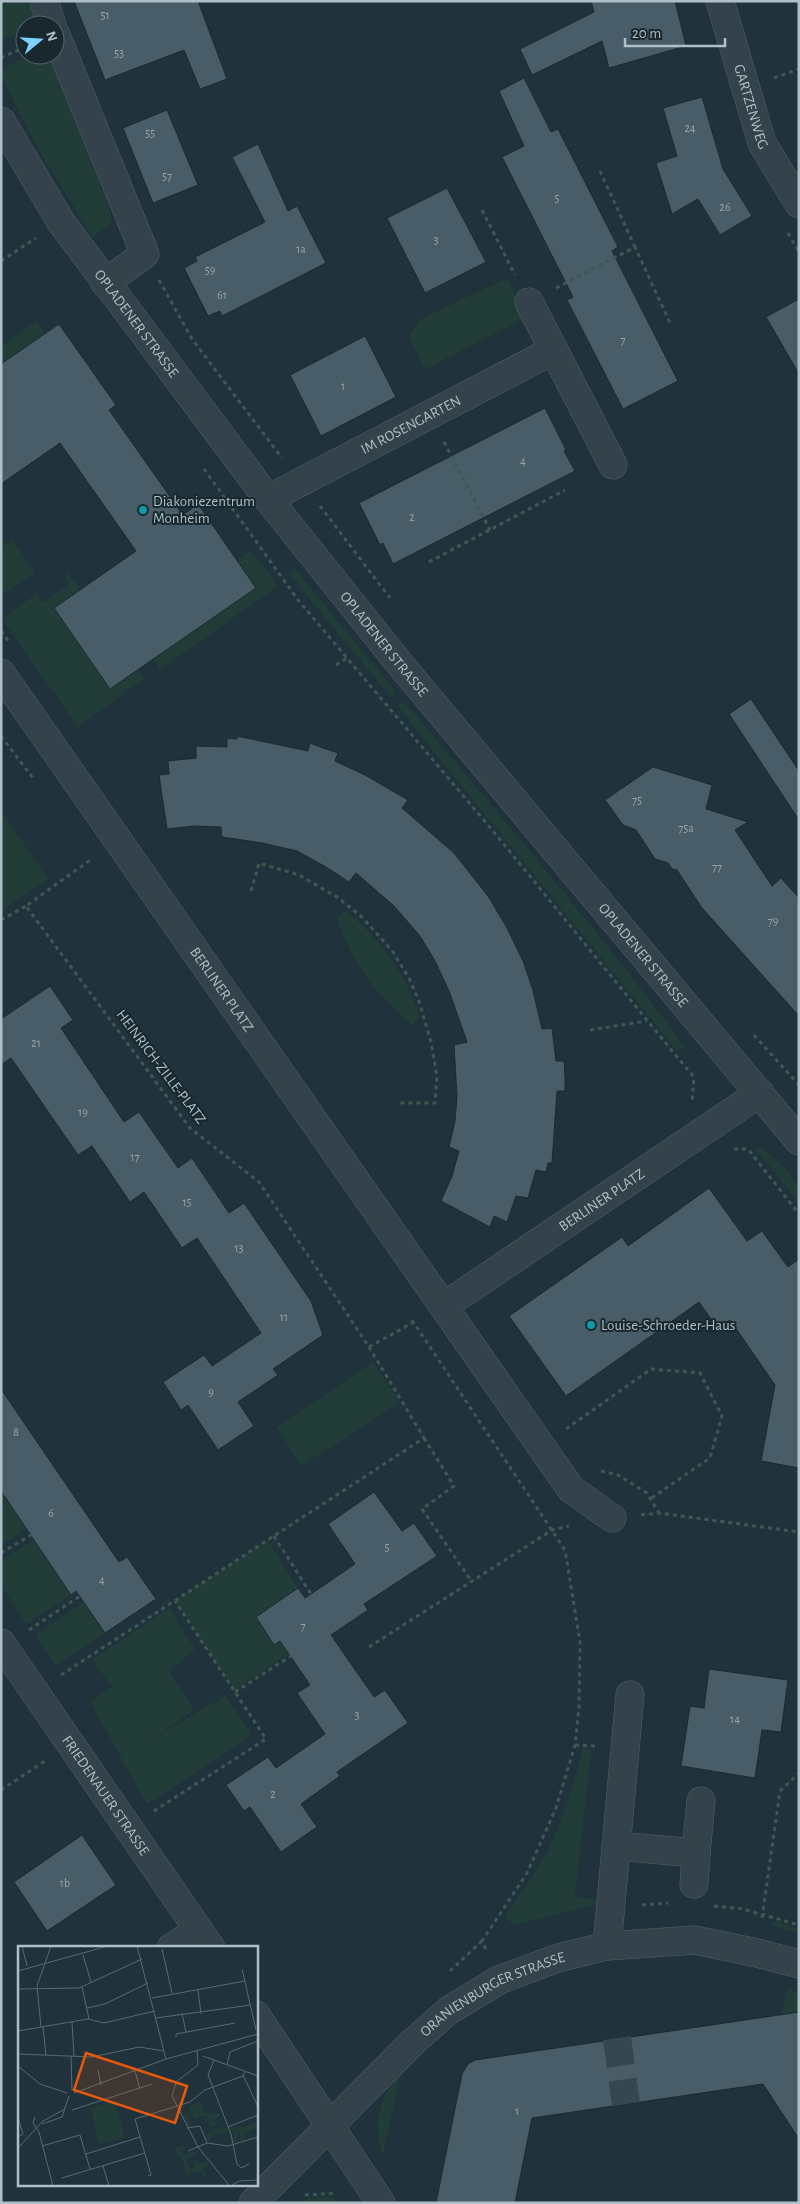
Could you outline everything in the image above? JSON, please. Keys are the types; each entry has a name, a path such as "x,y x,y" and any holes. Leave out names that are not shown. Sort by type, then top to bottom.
{"street":[{"path":"44,1 49,15"},
{"name":"GARTZENWEG","path":"720,1 762,143 799,204"},
{"path":"65,58 144,254 105,283"},
{"name":"OPLADENER STRASSE","path":"1,121 61,222 268,499 399,663 799,1141"},
{"path":"530,302 613,465"},
{"name":"IM ROSENGARTEN","path":"268,499 554,350"},
{"name":"BERLINER PLATZ","path":"1,673 571,1490 612,1518"},
{"name":"BERLINER PLATZ","path":"444,1306 760,1093"},
{"name":"FRIEDENAUER STRASSE","path":"1,1644 205,1939"},
{"path":"607,1946 630,1695"},
{"path":"694,1884 701,1802"},
{"path":"616,1846 696,1853"},
{"path":"179,1946 205,1939"},
{"name":"ORANIENBURGER STRASSE","path":"253,2203 402,2052 448,2011 499,1980 558,1958 607,1946 695,1940 799,1964"},
{"path":"258,2018 381,2203"}],"path":[{"path":"1,58 15,52"},
{"path":"600,171 670,323"},
{"path":"482,210 530,302 636,247"},
{"path":"1,261 36,237"},
{"path":"144,254 192,339 267,440 391,599"},
{"path":"430,415 490,530"},
{"path":"429,562 565,490"},
{"path":"1,631 12,647"},
{"path":"336,665 347,658"},
{"path":"1,920 26,906 118,841"},
{"path":"251,891 259,863 299,875 337,897 362,917 393,952 409,978 419,1001 431,1042 437,1076 435,1102 397,1102"},
{"name":"HEINRICH-ZILLE-PLATZ","path":"26,906 190,1128 259,1182 369,1347 454,1486 422,1509 472,1582"},
{"path":"590,1030 647,1021"},
{"path":"752,1033 799,1085"},
{"path":"690,1111 694,1077"},
{"path":"732,1150 748,1149 799,1214"},
{"path":"369,1347 444,1306"},
{"path":"561,1432 651,1369 700,1373 722,1416 710,1458 650,1499"},
{"path":"34,1692 424,1438"},
{"path":"595,1469 618,1475 647,1493 659,1513"},
{"path":"612,1518 659,1513 799,1532"},
{"path":"369,1648 552,1530 565,1550 580,1642 579,1707 575,1745 556,1808 527,1873 482,1941 499,1980"},
{"path":"1,1553 31,1535"},
{"path":"274,1536 311,1594"},
{"path":"28,1631 80,1596"},
{"path":"128,1827 266,1739 175,1601"},
{"path":"235,1692 290,1656"},
{"path":"1,1790 70,1745"},
{"path":"758,1953 780,1791 799,1773"}],"green space":[{"path":"1,1 29,1 34,15 15,15 15,34 1,41"},
{"path":"15,62 15,65 53,65 111,216 110,224 93,237 44,160 1,76 1,69"},
{"path":"507,278 526,318 425,369 409,337 419,320"},
{"path":"37,321 45,334 1,364 1,346"},
{"path":"12,539 35,572 1,595 1,547"},
{"path":"251,550 278,586 160,670 154,659 255,588 237,560"},
{"path":"295,569 396,692 391,697 289,574"},
{"path":"68,572 79,590 54,608 110,689 138,670 145,678 78,727 2,619 36,594 42,603 69,584 64,575"},
{"path":"404,701 582,915 685,1047 677,1051 397,706"},
{"path":"1,810 48,879 1,911"},
{"path":"346,910 371,934 399,972 420,1017 412,1025 376,990 358,964 337,919"},
{"path":"752,1145 772,1156 790,1174 799,1189 799,1202"},
{"path":"373,1362 400,1402 301,1466 277,1427"},
{"path":"1,1492 26,1529 1,1546"},
{"path":"34,1540 71,1595 26,1624 1,1585 1,1561"},
{"path":"268,1540 298,1588 256,1617 273,1643 285,1637 294,1651 234,1690 175,1601"},
{"path":"84,1602 105,1633 56,1665 35,1635"},
{"path":"169,1608 195,1649 169,1672 194,1710 151,1740 225,1696 252,1734 147,1804 90,1702 112,1687 92,1660"},
{"path":"583,1748 591,1749 575,1897 596,1900 595,1905 513,1925 505,1916 532,1877 555,1836 571,1793"},
{"path":"773,1920 799,1929 799,1933 772,1925"},
{"path":"788,1988 799,1993 799,2012 781,2014"},
{"path":"400,2074 383,2156 378,2134 379,2112 387,2092"},
{"path":"317,2196 333,2198 344,2203 294,2203"}],"building":[{"path":"74,1 198,1 227,79 200,89 184,50 105,80"},
{"path":"591,1 675,1 686,46 609,68 602,41 532,75 520,49 594,12"},
{"path":"524,78 551,132 558,129 618,247 612,251 678,381 623,409 567,300 573,297 502,157 524,146 499,91"},
{"path":"702,97 723,169 752,216 720,235 698,199 672,214 656,163 677,156 663,108"},
{"path":"167,110 198,185 153,203 123,128"},
{"path":"258,144 288,211 297,206 326,263 222,316 220,311 208,316 184,268 197,261 195,257 265,222 232,157"},
{"path":"447,188 486,262 425,293 387,218"},
{"path":"799,299 799,374 766,317"},
{"name":"Diakoniezentrum Monheim","path":"59,324 116,405 109,410 183,515 198,504 256,588 110,689 54,608 136,551 60,443 1,484 1,364"},
{"path":"365,336 396,397 321,436 290,375"},
{"path":"545,408 575,471 393,564 383,543 380,545 359,503"},
{"path":"751,699 799,771 799,820 729,714"},
{"path":"237,736 308,751 310,743 338,753 335,761 365,775 408,800 402,808 454,853 488,896 506,926 523,961 533,990 542,1029 552,1028 556,1061 564,1061 565,1077 565,1091 557,1091 552,1163 548,1163 546,1172 536,1170 528,1198 516,1196 507,1222 494,1216 490,1227 441,1201 452,1176 459,1151 449,1147 455,1121 457,1096 454,1045 467,1042 449,991 435,961 420,936 394,906 356,873 349,882 297,851 222,837 221,827 195,826 167,829 159,775 169,774 168,761 196,758 196,746 227,747 227,738 237,739"},
{"path":"653,767 712,785 706,809 748,822 735,830 772,886 781,878 799,898 799,1016 702,908 677,870 672,869 668,863 655,859 636,830 623,825 605,800"},
{"path":"50,986 73,1020 61,1028 124,1122 139,1112 178,1168 192,1158 229,1213 244,1203 311,1301 323,1335 273,1369 278,1375 238,1402 254,1426 218,1450 188,1405 181,1410 163,1382 204,1355 212,1366 261,1333 197,1238 182,1248 144,1192 130,1202 92,1146 78,1155 11,1058 1,1065 1,1019"},
{"name":"Louise-Schroeder-Haus","path":"709,1188 747,1241 762,1231 788,1267 799,1259 799,1468 761,1461 775,1385 730,1320 718,1329 699,1302 566,1396 509,1316 622,1237 628,1246"},
{"path":"1,1389 119,1562 127,1557 156,1599 105,1633 76,1591 71,1595 1,1491"},
{"path":"374,1492 402,1531 414,1523 437,1556 364,1604 368,1610 331,1635 374,1697 385,1690 408,1723 337,1772 340,1776 301,1804 317,1827 281,1852 250,1807 244,1811 226,1785 268,1757 276,1768 325,1734 297,1693 310,1685 280,1641 274,1645 256,1617 298,1588 305,1598 355,1564 328,1524"},
{"path":"709,1669 788,1680 781,1732 762,1730 755,1778 681,1766 690,1706 704,1708"},
{"path":"82,1835 116,1885 47,1931 14,1882"},
{"path":"799,2012 799,2139 763,2084 532,2118 515,2203 436,2203 462,2074 468,2064 475,2060"}],"tunnel":[{"path":"617,2038 626,2104"}],"place":[{"name":"Diakoniezentrum Monheim","path":"143,510"},
{"name":"Louise-Schroeder-Haus","path":"591,1325"}]}
